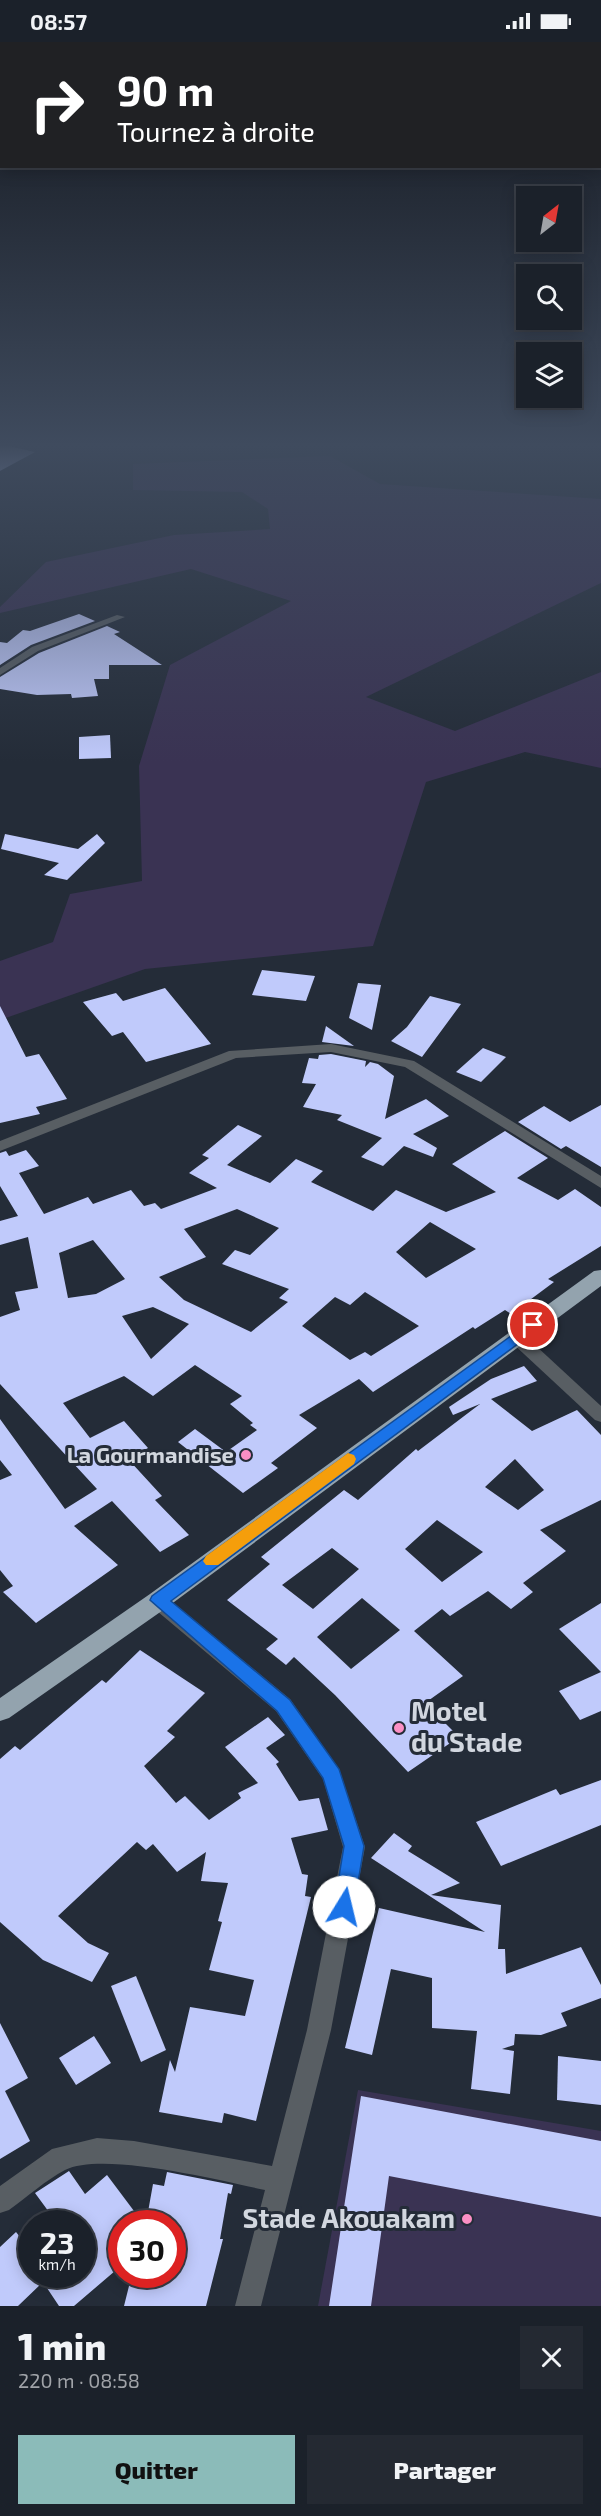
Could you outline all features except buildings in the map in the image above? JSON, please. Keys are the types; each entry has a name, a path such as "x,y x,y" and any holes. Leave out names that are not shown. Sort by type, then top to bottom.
{"highway":[{"path":"0,1711 158,1600 601,1276"}],"street":[{"path":"0,672 35,649 120,617"},
{"path":"0,1146 234,1054 331,1048 409,1064 601,1184"},
{"path":"516,1337 601,1416"},
{"path":"158,1600 283,1705 332,1775 354,1846 319,2030 248,2306"},
{"path":"0,2201 62,2158 97,2150 134,2153 280,2180"}],"shaded area":[{"path":"100,551 601,551 601,583 366,697 455,731 601,672 601,768 525,752 426,782 373,946 145,969 0,1020 0,961 53,942 70,894 142,881 139,766 170,665 291,601 191,569 0,613 0,607 46,562"},
{"name":"Stade Akouakam","path":"358,2090 601,2131 601,2306 318,2306"}],"slow traffic":[{"path":"212,1561 348,1459"}],"place":[{"name":"La Gourmandise","path":"246,1455"},
{"name":"Motel du Stade","path":"399,1728"},
{"name":"Stade Akouakam","path":"467,2219"}],"route":[{"path":"344,1907 354,1846 332,1775 283,1705 158,1600 533,1325"}]}
